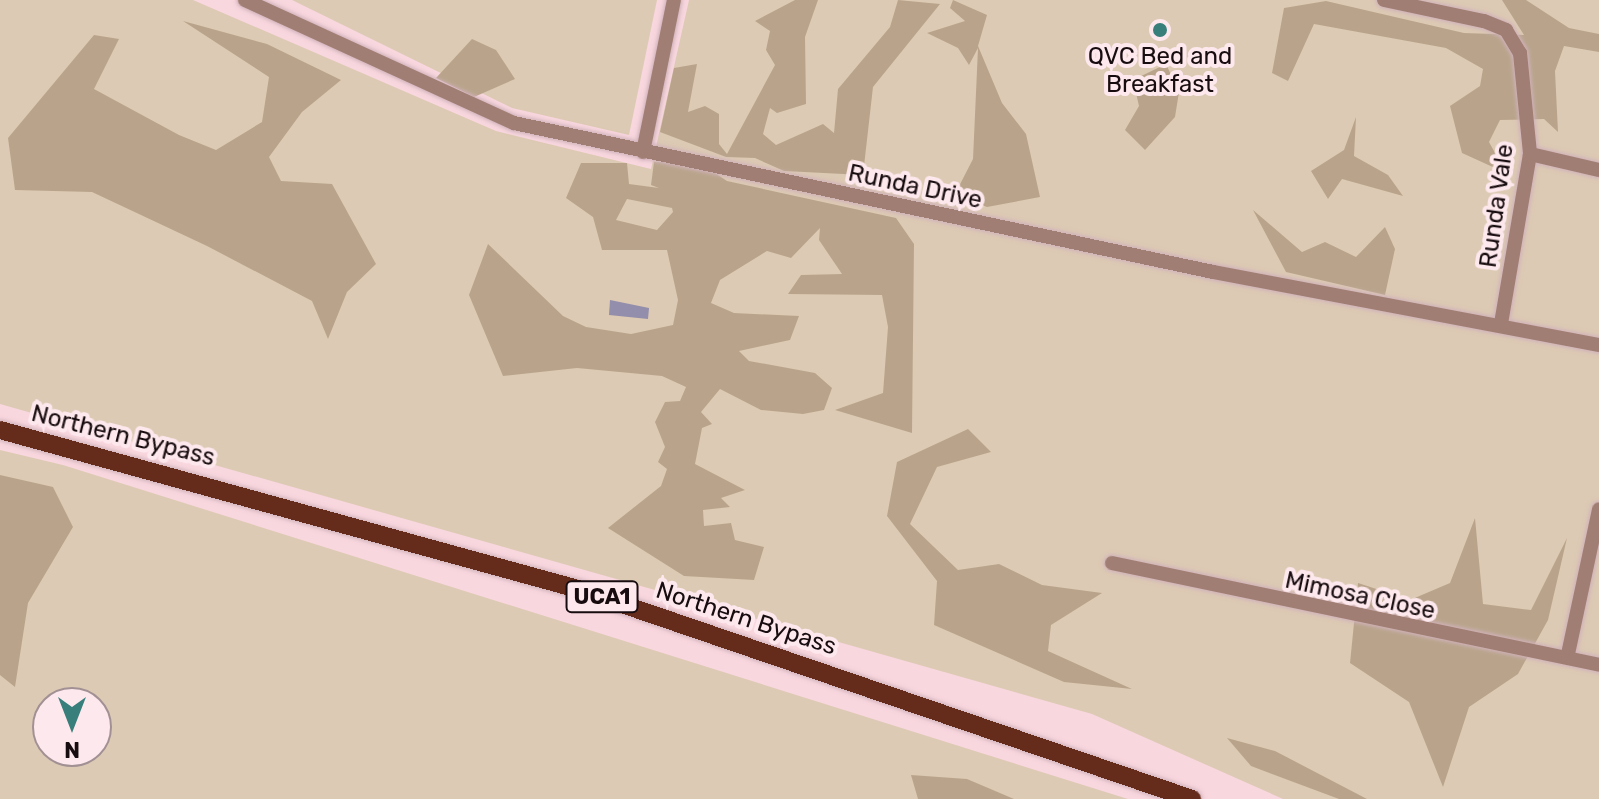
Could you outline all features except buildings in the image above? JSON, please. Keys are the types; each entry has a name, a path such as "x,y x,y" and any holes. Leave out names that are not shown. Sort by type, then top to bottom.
{"main road":[{"name":"Northern Bypass","path":"0,430 578,589 1192,799"}],"street":[{"name":"Runda Drive","path":"245,0 514,123 1213,272 1501,324 1599,345"},
{"path":"643,152 674,0"},
{"name":"Runda Vale","path":"1384,0 1506,30 1520,53 1530,154 1501,324"},
{"path":"1530,154 1599,170"},
{"path":"1568,654 1599,509"},
{"name":"Mimosa Close","path":"1112,563 1436,635 1568,654 1599,665"}],"shaded area":[{"path":"0,0 193,0 496,131 651,169 689,0 1599,0 1599,799 1283,799 1092,714 0,404"},
{"path":"292,0 657,0 629,135 512,108"},
{"path":"795,0 818,0 805,37 806,104 777,113 770,108 763,134 776,145 823,124 834,133 838,89 890,27 898,0 940,4 873,87 863,175 784,171 755,158 726,157 660,132 674,68 697,64 688,112 705,106 719,114 719,144 727,154 775,65 766,50 770,31 755,21"},
{"path":"953,0 987,15 978,46 1002,103 1026,134 1040,197 987,207 955,194 973,159 978,48 969,65 958,48 927,33 965,21 950,8"},
{"path":"1502,0 1526,0 1569,28 1599,34 1599,52 1564,46 1555,71 1558,132 1544,119 1500,120 1489,142 1506,173 1462,153 1450,106 1480,86 1483,69 1446,48 1314,24 1288,81 1272,73 1284,8 1326,1 1464,33 1524,35"},
{"path":"183,21 267,44 341,80 302,112 269,157 281,181 332,184 376,264 347,292 328,339 312,301 207,246 92,192 15,190 8,138 94,35 119,39 94,89 179,135 216,150 262,122 269,77"},
{"path":"472,39 496,50 515,79 474,97 436,78"},
{"path":"1166,64 1179,92 1175,117 1145,150 1125,130 1139,106 1133,80"},
{"path":"1356,117 1354,156 1388,175 1403,196 1342,179 1328,199 1311,171 1344,150"},
{"path":"654,162 700,163 727,181 896,218 914,244 912,433 835,410 883,393 888,327 882,295 788,294 801,275 842,274 819,240 820,228 791,258 767,251 720,280 711,303 734,313 799,316 790,340 739,351 749,361 815,373 832,388 824,410 803,414 761,410 720,389 701,412 712,424 702,428 695,464 745,490 721,498 730,507 703,510 704,526 731,523 735,540 764,547 754,580 684,576 608,528 661,486 667,469 658,462 665,447 655,422 665,402 680,401 686,387 662,376 577,368 503,376 469,295 488,244 563,316 586,327 631,334 673,325 678,300 667,250 602,250 593,217 566,198 581,163 627,163 629,184 659,188 651,185","holes":["627,199 672,208 673,212 657,230 616,220"]},
{"path":"1253,210 1302,252 1325,242 1356,257 1385,227 1395,249 1385,295 1286,272"},
{"path":"610,300 649,308 648,319 609,315"},
{"path":"968,429 991,452 937,467 910,524 958,570 999,564 1042,585 1102,593 1051,625 1048,651 1132,689 1064,682 934,625 937,581 887,516 897,462"},
{"path":"0,450 63,465 1128,799 0,799"},
{"path":"0,475 53,487 73,527 28,603 15,687 0,675"},
{"path":"1475,518 1483,604 1531,610 1567,538 1548,620 1518,674 1469,707 1443,787 1409,702 1350,663 1358,583 1410,600 1450,583"},
{"path":"1227,738 1275,751 1367,799 1339,799 1251,766"},
{"path":"911,775 967,779 1014,799 918,799"}],"place":[{"name":"QVC Bed and Breakfast","path":"1160,30"}]}
